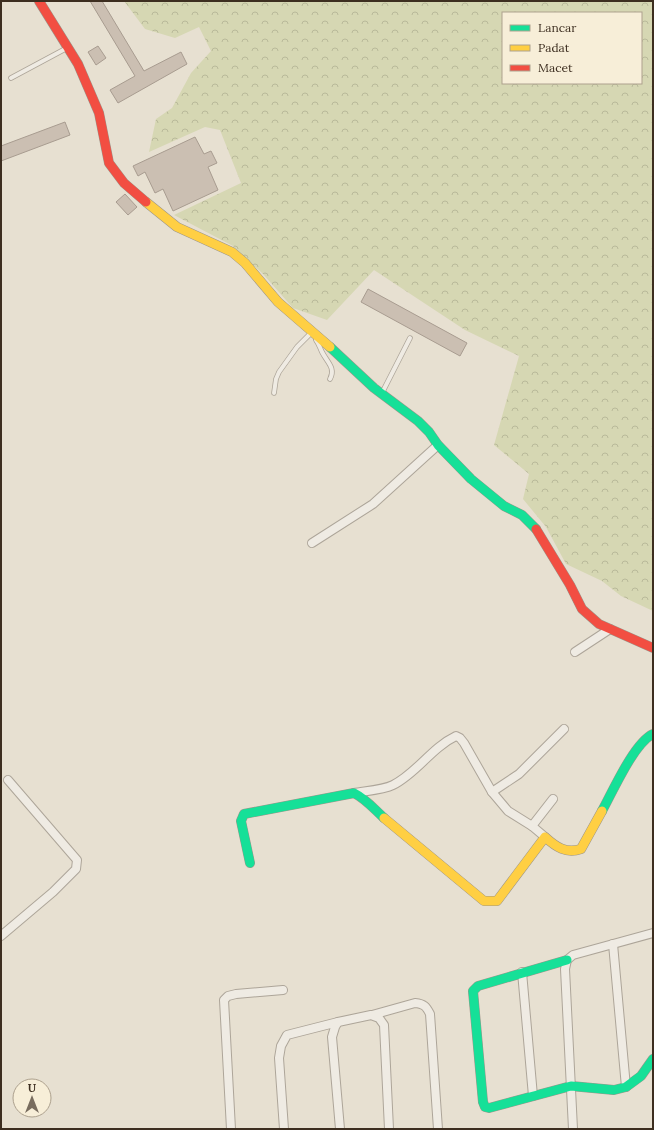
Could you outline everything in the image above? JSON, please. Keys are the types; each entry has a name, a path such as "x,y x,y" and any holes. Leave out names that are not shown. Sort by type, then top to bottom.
{"street":[{"path":"39,1 78,64 99,112 109,163 124,183 177,227 232,252 245,263 278,302 381,394 418,421 438,445 471,479 504,506 522,515 534,526 570,585 582,609 599,624 653,648"},
{"path":"312,543 373,504 438,445"},
{"path":"575,652 610,629"},
{"path":"492,792 519,774 564,729"},
{"path":"250,864 242,821 244,814 392,786 407,776 443,743 456,736 464,743 492,792 508,811 532,826 554,846 568,852 576,851 581,849 637,748 647,737 653,734"},
{"path":"1,936 53,892 76,869 77,865 77,860 8,780"},
{"path":"354,793 364,798 371,807 484,901 497,901 545,837"},
{"path":"532,826 553,799"},
{"path":"573,1129 565,969 568,960 573,955 653,933"},
{"path":"613,944 626,1087"},
{"path":"568,960 522,972 478,986 472,991 483,1102 485,1107 489,1108 571,1086 614,1090 626,1087 641,1076 653,1058"},
{"path":"522,972 533,1096"},
{"path":"231,1129 224,1000 228,996 236,994 283,990"},
{"path":"284,1129 279,1058 281,1046 287,1035 415,1003 427,1006 430,1014 438,1129"},
{"path":"371,1015 379,1018 384,1025 386,1038 389,1129"},
{"path":"338,1022 332,1037 340,1129"}],"lane":[{"path":"11,78 68,48"},
{"path":"274,394 276,379 279,372 297,347 312,332 332,368 330,379"},
{"path":"381,394 410,338"}],"green space":[{"path":"124,1 653,1 653,611 621,596 602,581 566,564 546,527 523,499 529,474 494,445 519,356 465,330 374,270 327,320 293,308 263,274 233,246 174,215 241,183 220,130 205,127 149,152 156,119 172,108 191,73 211,51 199,27 175,38 145,29"}],"building":[{"path":"90,1 102,1 144,71 181,52 187,64 118,103 110,90 135,76"},
{"path":"98,46 106,58 96,65 88,52"},
{"path":"65,122 70,135 1,161 1,146"},
{"path":"195,137 204,154 211,151 217,163 208,167 218,190 173,211 163,189 155,193 145,172 138,176 133,166"},
{"path":"125,194 137,207 128,215 116,202"},
{"path":"368,289 467,343 460,356 361,302"}],"traffic: fast":[{"path":"330,347 374,388 418,421 429,432 438,445 471,479 504,506 522,515 536,529"},
{"path":"602,811 631,757 646,739 653,734"},
{"path":"250,863 241,821 244,814 354,793 366,801 384,818"},
{"path":"567,960 478,986 473,991 483,1102 485,1107 489,1108 571,1086 614,1090 626,1087 641,1076 653,1059"}],"traffic: slow":[{"path":"146,202 177,227 232,252 245,263 278,302 330,347"},
{"path":"384,818 484,901 497,901 545,837 562,849 571,851 581,849 602,811"}],"traffic: jam":[{"path":"39,1 78,64 99,113 109,163 124,183 146,202"},
{"path":"536,529 570,585 582,609 599,624 653,648"}]}
